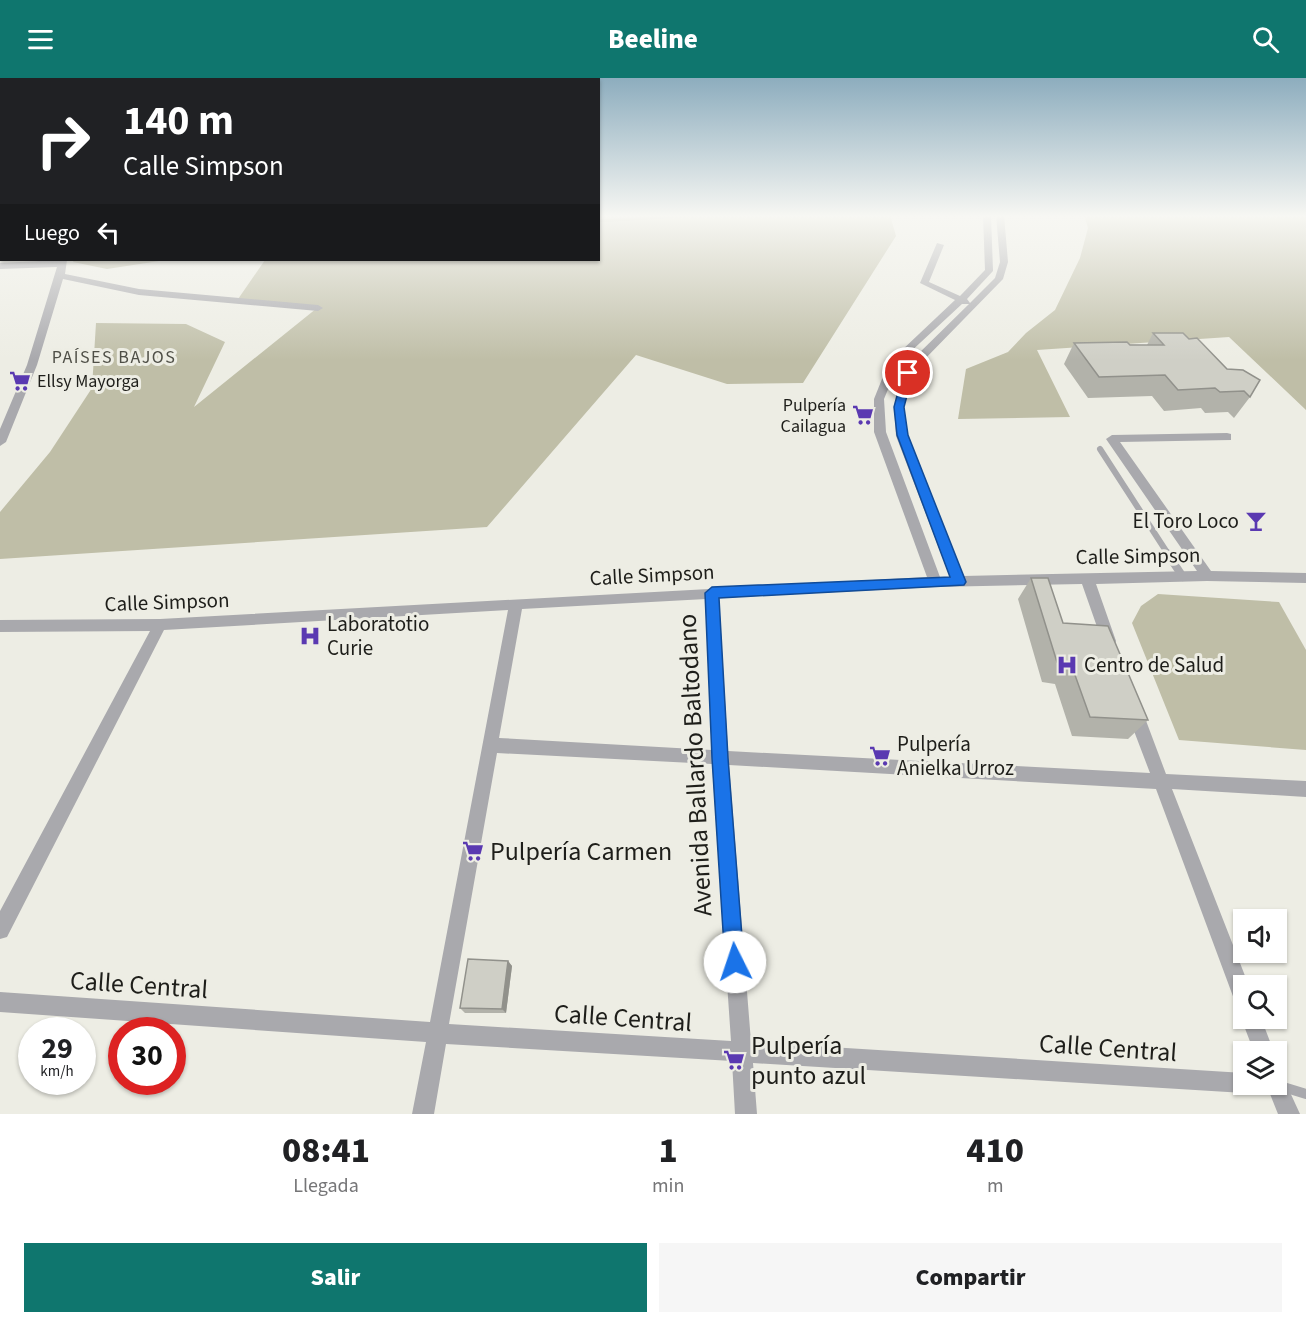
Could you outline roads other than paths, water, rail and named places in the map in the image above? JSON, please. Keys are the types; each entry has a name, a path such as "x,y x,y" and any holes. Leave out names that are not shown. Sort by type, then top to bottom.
{"street":[{"path":"0,266 41,263"},
{"path":"1,440 32,365 60,276 62,263"},
{"path":"932,263 924,282 974,304"},
{"path":"935,582 879,432 879,399 886,380 904,353 961,300 988,271 989,263"},
{"path":"959,582 902,435 899,417 902,392 908,373 917,361 999,279 1004,270 1003,263"},
{"path":"60,276 139,292 318,308"},
{"path":"1208,576 1113,439 1227,437"},
{"path":"893,469 915,468"},
{"name":"Calle Simpson","path":"0,626 160,625 935,582 1208,576 1306,578"},
{"path":"1086,578 1114,657"},
{"name":"Avenida Ballardo Baltodano","path":"712,593 720,758 746,1114"},
{"path":"423,1114 516,604"},
{"path":"0,930 160,625"},
{"path":"1126,690 1235,975"},
{"path":"489,745 1306,789"},
{"name":"Calle Central","path":"0,1002 438,1033 1233,1082"},
{"path":"1281,1095 1289,1114"}],"lane":[{"path":"1100,449 1183,577"},
{"path":"1287,1088 1306,1094"}],"place":[{"name":"Ellsy Mayorga","path":"20,381"},
{"name":"Pulpería Cailagua","path":"863,415"},
{"name":"El Toro Loco","path":"1256,521"},
{"name":"Laboratotio Curie","path":"310,636"},
{"name":"Centro de Salud","path":"1067,665"},
{"name":"Pulpería Anielka Urroz","path":"880,756"},
{"name":"Pulpería Carmen","path":"473,851"},
{"name":"Pulpería punto azul","path":"734,1060"}],"district":[{"name":"PAÍSES BAJOS","path":"114,357"}]}
